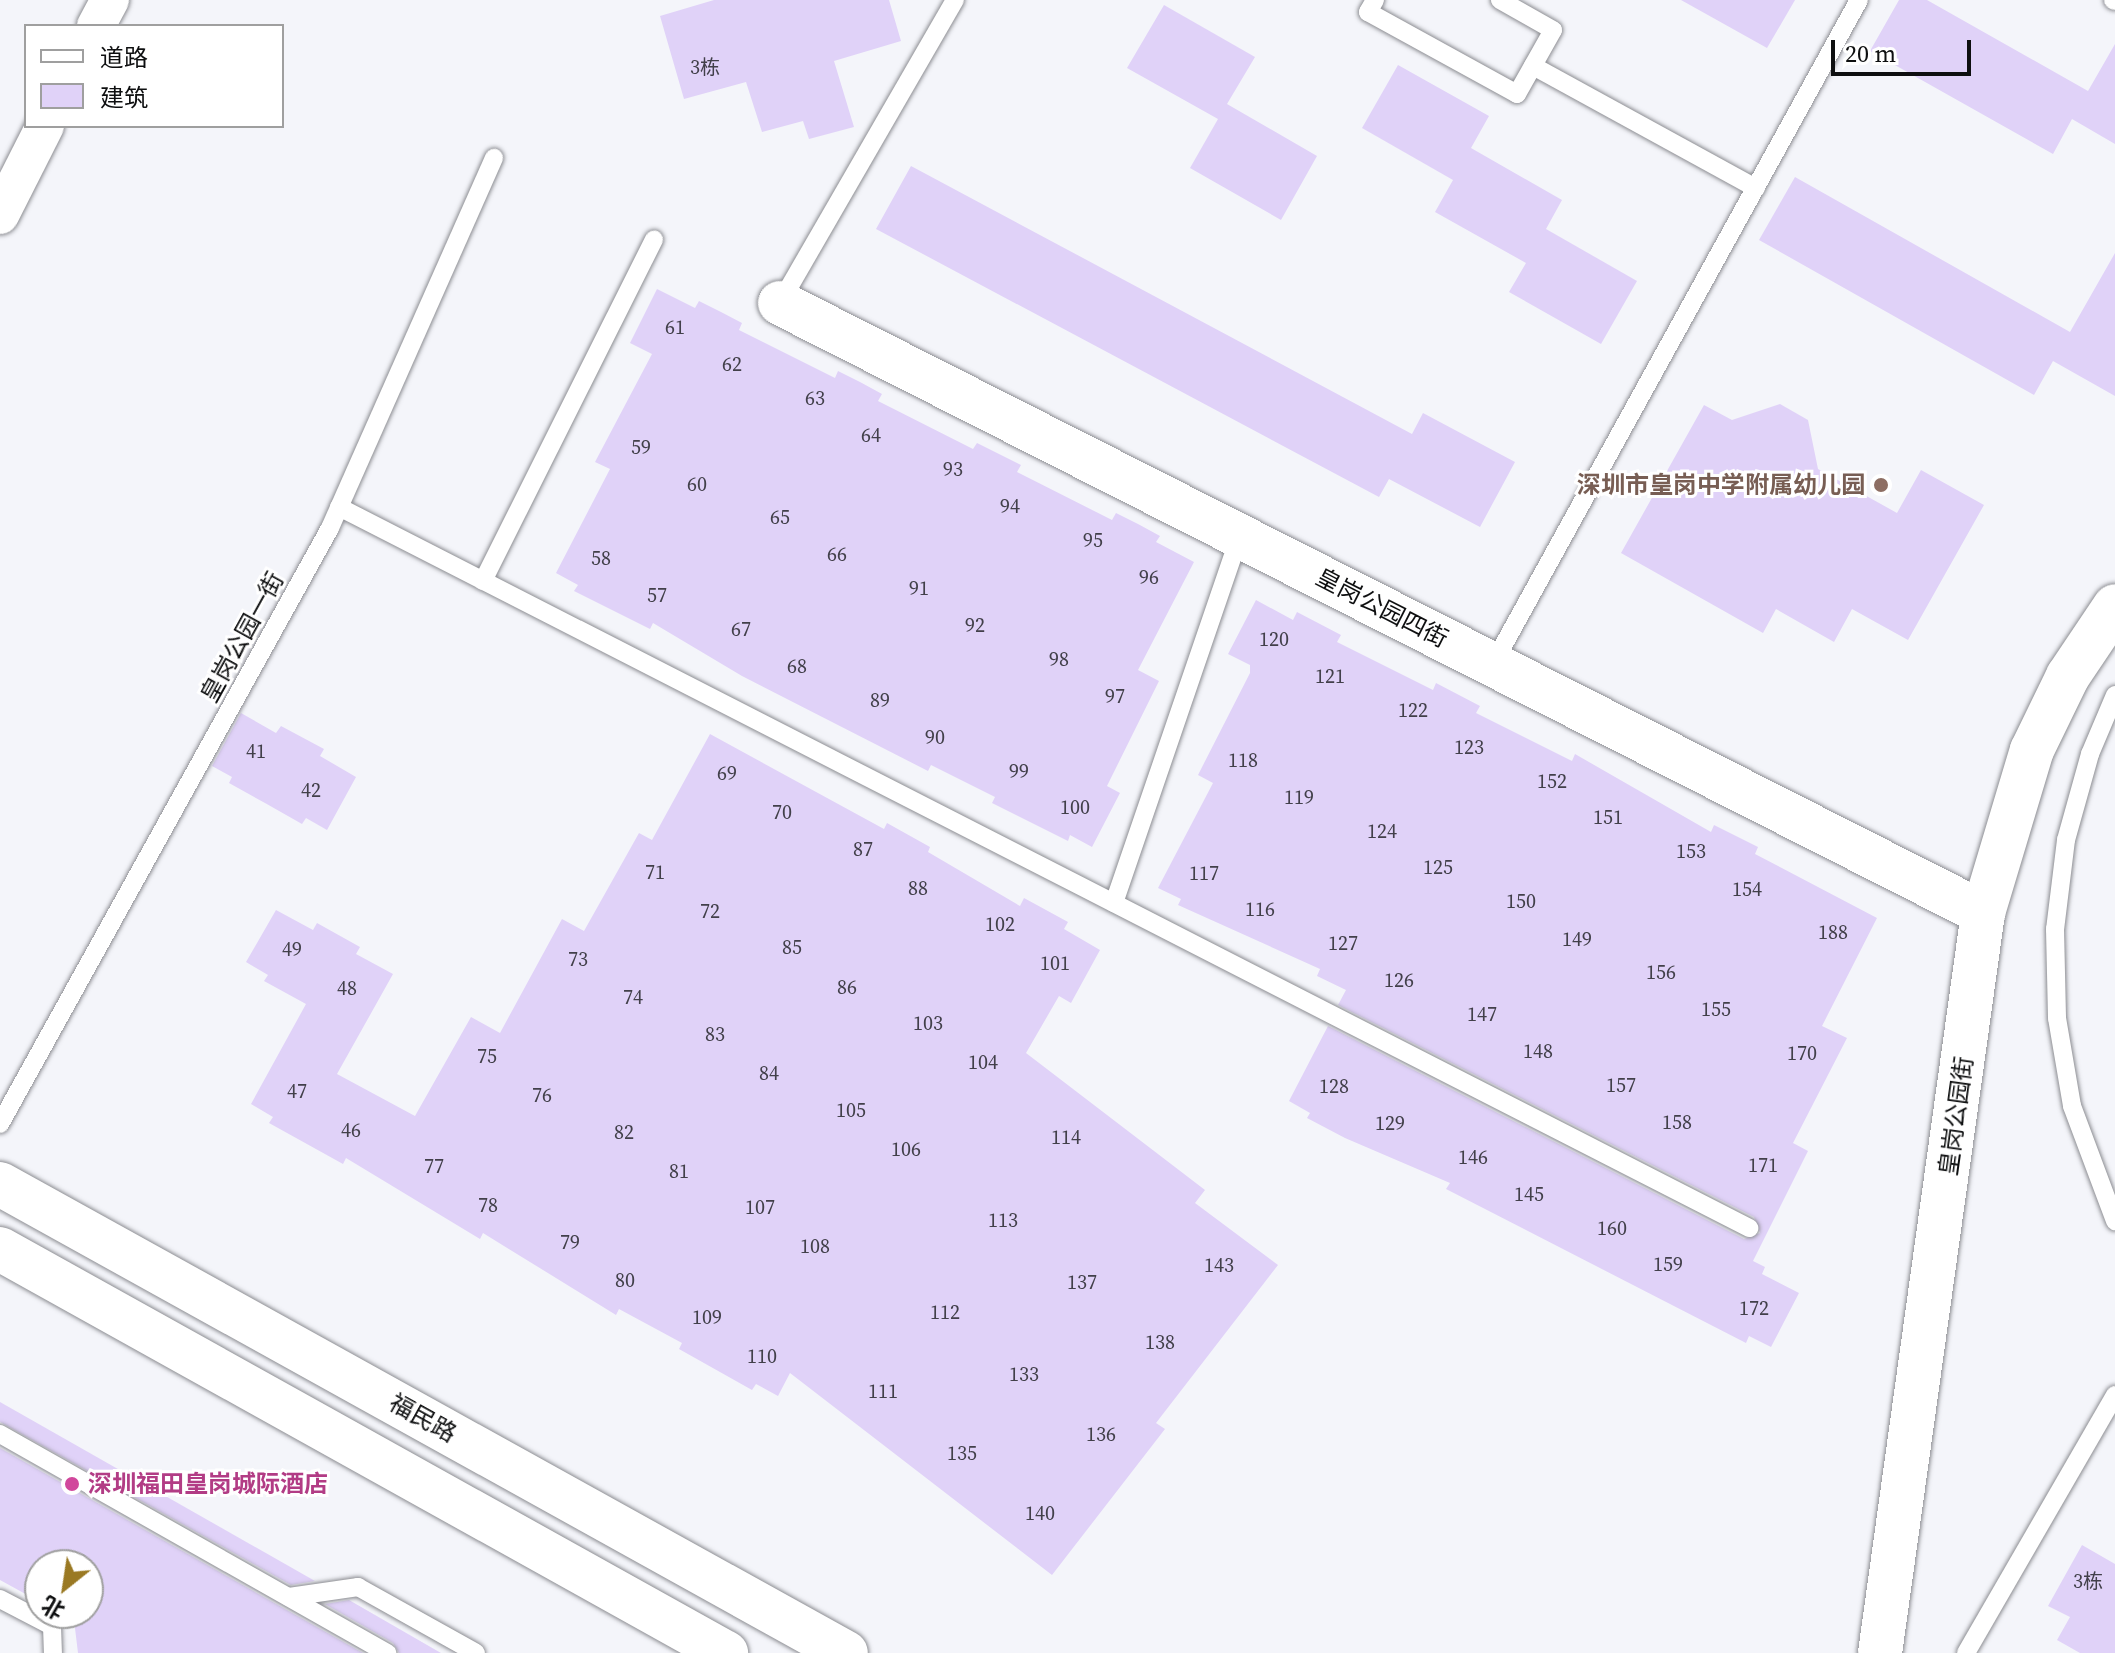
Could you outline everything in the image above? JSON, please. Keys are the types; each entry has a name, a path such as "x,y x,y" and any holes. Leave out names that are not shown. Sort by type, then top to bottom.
{"street":[{"path":"97,24 110,0"},
{"path":"0,215 44,128"},
{"name":"皇岗公园四街","path":"780,303 1983,913"},
{"name":"皇岗公园街","path":"1880,1653 1983,913 2032,750 2068,676 2115,606"},
{"name":"福民路","path":"0,1184 846,1653"},
{"path":"0,1249 726,1653"}],"lane":[{"path":"780,303 955,0"},
{"path":"1375,0 1368,12 1517,94 1553,30 1500,0"},
{"path":"1493,664 1859,0"},
{"path":"1533,66 1756,188"},
{"name":"皇岗公园一街","path":"0,1124 339,507 494,158"},
{"path":"483,581 654,239"},
{"path":"339,507 1749,1228"},
{"path":"1114,903 1240,536"},
{"path":"2115,695 2090,754 2066,840 2055,929 2057,1018 2072,1106 2115,1221"},
{"path":"1966,1653 2115,1395"},
{"path":"0,1434 387,1653"},
{"path":"289,1597 358,1587 476,1653"},
{"path":"0,1599 52,1626 53,1653"}],"building":[{"path":"714,0 889,0 901,41 834,61 854,127 809,139 803,121 762,132 746,82 684,99 660,16"},
{"path":"1681,0 1795,0 1767,48"},
{"path":"1899,0 1927,0 2088,91 2115,44 2115,144 2072,119 2053,154 1870,51"},
{"path":"1164,5 1255,57 1227,104 1317,156 1281,220 1190,168 1218,119 1127,68"},
{"path":"1398,65 1489,116 1471,148 1562,200 1546,229 1637,281 1601,344 1509,292 1526,263 1435,212 1453,180 1362,128"},
{"path":"911,166 1412,434 1423,413 1515,462 1480,527 1389,479 1379,497 876,229"},
{"path":"1795,177 2070,332 2115,253 2115,396 2053,361 2034,395 1759,240"},
{"path":"657,289 695,308 699,301 721,312 742,323 739,330 835,378 838,371 860,382 882,394 878,401 973,449 977,443 1021,465 1017,472 1112,520 1116,513 1138,524 1160,536 1156,542 1194,562 1138,670 1159,681 1107,786 1120,793 1092,847 1070,835 1068,841 992,803 995,797 931,765 928,771 742,676 653,623 650,629 574,591 578,585 556,573 610,469 595,462 652,354 630,343"},
{"path":"1780,404 1808,420 1818,469 1897,513 1921,470 1984,505 1908,640 1852,609 1834,642 1776,609 1763,633 1621,553 1704,405 1732,420"},
{"path":"1256,600 1293,620 1297,612 1341,635 1337,642 1433,690 1436,683 1480,706 1476,713 1572,761 1575,754 1711,832 1714,825 1758,847 1755,854 1877,918 1822,1026 1847,1038 1793,1143 1808,1151 1753,1261 1765,1267 1762,1274 1799,1293 1771,1347 1749,1336 1746,1343 1446,1189 1450,1183 1345,1138 1307,1118 1310,1113 1289,1101 1328,1026 1744,1239 1760,1233 1754,1217 1338,1005 1346,990 1317,976 1320,969 1178,905 1181,899 1158,888 1213,783 1198,775 1250,673 1250,665 1228,654"},
{"path":"241,713 276,733 281,726 324,749 320,756 356,777 327,830 306,818 302,824 229,783 232,777 212,766"},
{"path":"710,734 884,829 887,823 930,847 928,852 1020,906 1024,898 1068,922 1064,929 1100,950 1071,1003 1059,996 1026,1053 1205,1190 1195,1203 1278,1265 1156,1423 1165,1429 1052,1575 790,1373 778,1396 756,1384 752,1390 679,1349 682,1343 619,1309 616,1315 483,1233 480,1239 346,1158 343,1164 269,1123 273,1117 251,1104 306,1004 264,981 268,975 246,962 276,910 313,930 317,923 360,947 356,954 393,974 337,1074 415,1116 471,1017 500,1033 562,919 584,931 639,833 652,840"},
{"path":"0,1402 315,1581 291,1585 0,1422"},
{"path":"0,1448 363,1653 78,1653 75,1629 104,1629 104,1549 24,1549 24,1593 0,1580"},
{"path":"2082,1545 2115,1564 2115,1653 2080,1653 2057,1640 2070,1617 2048,1606"},
{"path":"349,1600 441,1653 399,1653 393,1643 325,1604"}],"place":[{"name":"深圳市皇岗中学附属幼儿园","path":"1881,485"},
{"name":"深圳福田皇岗城际酒店","path":"72,1484"}]}
